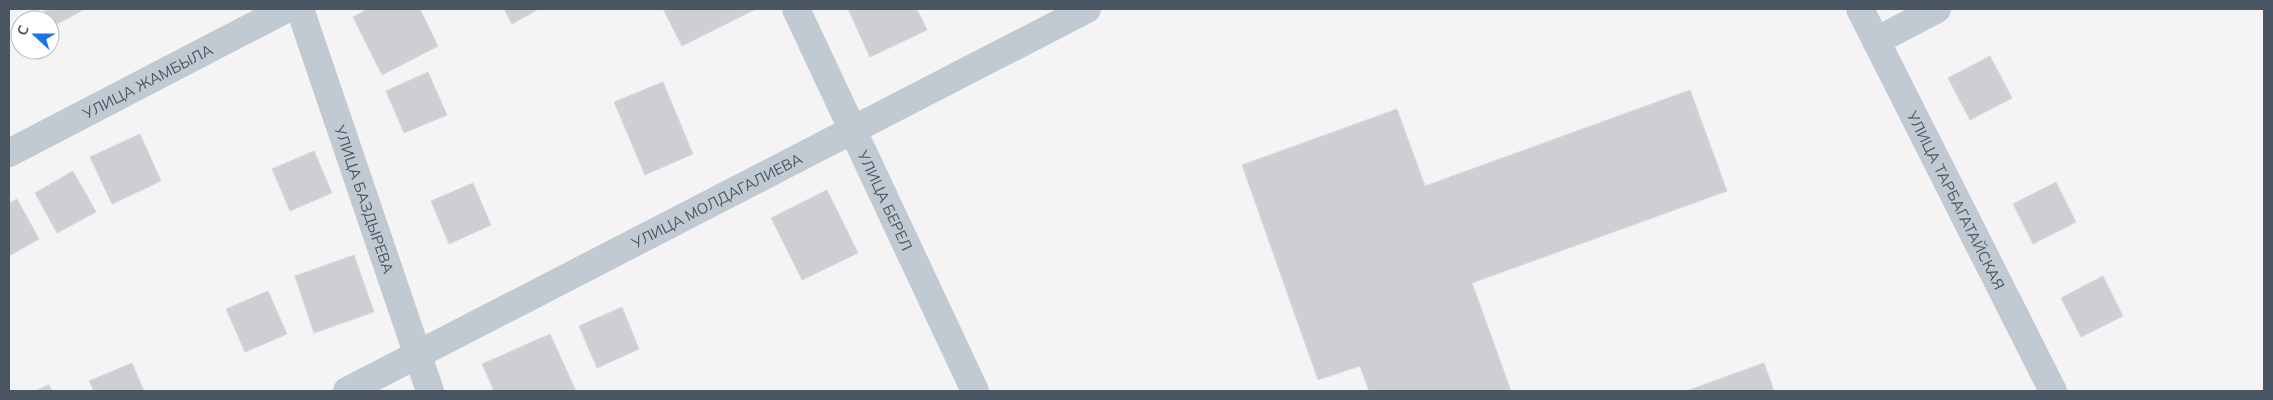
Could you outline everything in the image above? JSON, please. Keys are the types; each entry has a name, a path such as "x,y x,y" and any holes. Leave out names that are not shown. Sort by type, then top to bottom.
{"street":[{"name":"УЛИЦА ЖАМБЫЛА","path":"9,152 286,9"},
{"name":"УЛИЦА БАЗДЫРЕВА","path":"300,9 430,391"},
{"name":"УЛИЦА БЕРЕЛ","path":"796,9 975,391"},
{"name":"УЛИЦА МОЛДАГАЛИЕВА","path":"347,391 1086,9"},
{"name":"УЛИЦА ТАРБАГАТАЙСКАЯ","path":"1860,9 2053,391"},
{"path":"1876,41 1937,9"}],"building":[{"path":"85,9 60,22 60,10 44,10"},
{"path":"368,9 420,9 438,46 382,75 353,17"},
{"path":"504,9 539,9 512,24"},
{"path":"663,9 756,9 682,46"},
{"path":"848,9 917,9 927,30 870,57"},
{"path":"1990,56 2012,98 1970,120 1948,78"},
{"path":"428,72 447,115 404,133 386,91"},
{"path":"663,82 693,154 645,175 614,102"},
{"path":"1690,90 1727,191 1472,283 1511,391 1369,391 1360,366 1318,380 1242,165 1397,109 1425,186"},
{"path":"140,134 161,181 112,204 90,157"},
{"path":"314,151 332,193 290,211 272,169"},
{"path":"73,171 96,212 57,233 35,193"},
{"path":"2056,182 2076,222 2033,244 2013,204"},
{"path":"473,183 491,225 449,244 431,201"},
{"path":"827,190 858,253 802,280 771,218"},
{"path":"17,199 39,239 9,256 9,203"},
{"path":"354,255 374,312 314,333 295,276"},
{"path":"2103,276 2123,316 2081,337 2061,298"},
{"path":"268,291 287,334 245,352 226,309"},
{"path":"622,307 639,349 597,368 579,326"},
{"path":"550,334 576,391 494,391 482,364"},
{"path":"132,363 144,391 94,391 89,381"},
{"path":"1764,363 1774,391 1686,391"},
{"path":"49,385 52,391 34,391"}]}
